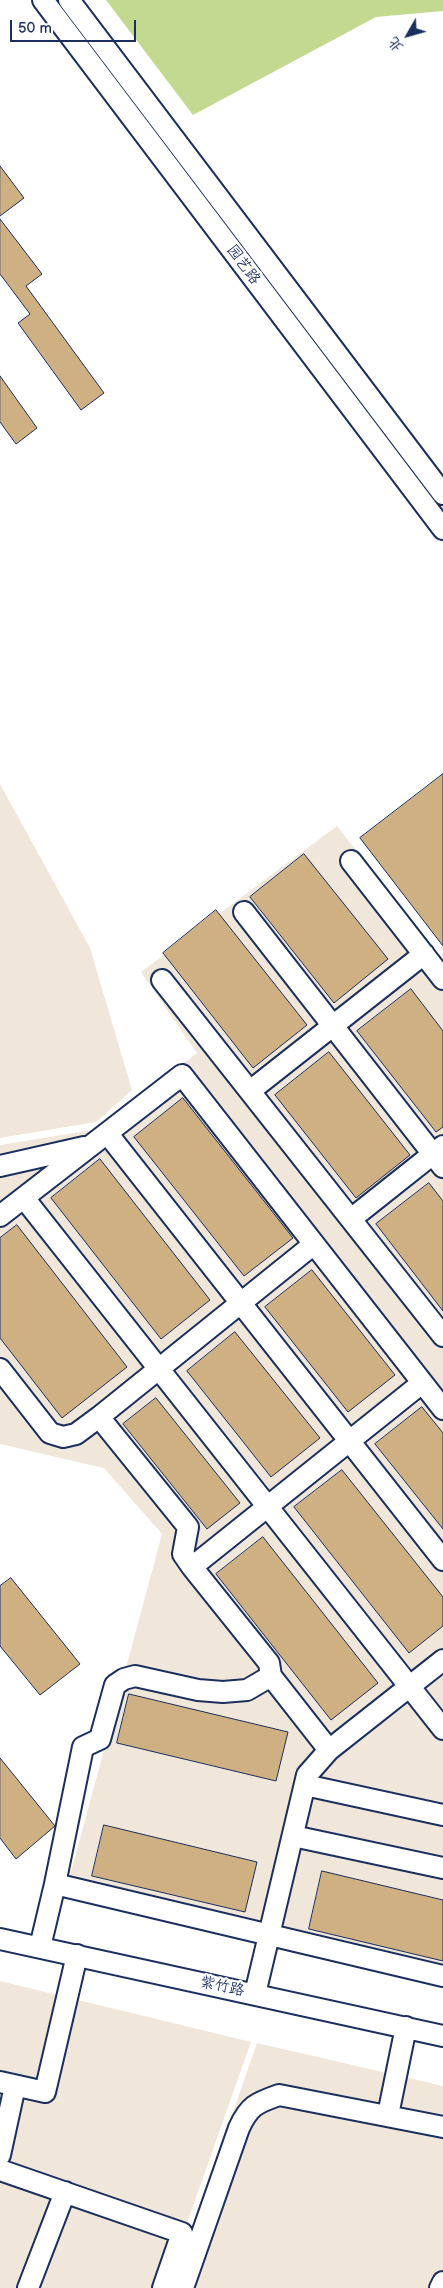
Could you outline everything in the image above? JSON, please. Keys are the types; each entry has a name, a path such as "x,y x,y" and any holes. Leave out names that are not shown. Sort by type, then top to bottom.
{"street":[{"name":"园艺路","path":"43,0 443,529"},
{"name":"园艺路","path":"69,0 443,494"},
{"path":"351,861 443,979"},
{"path":"244,912 332,1025 440,1156 351,1219"},
{"path":"250,1091 424,954"},
{"path":"162,980 443,1336"},
{"path":"0,1216 182,1075 443,1409"},
{"path":"107,1133 443,1560"},
{"path":"0,1166 90,1146"},
{"path":"24,1198 443,1729"},
{"path":"0,1370 50,1432 63,1437 76,1434 314,1244"},
{"path":"192,1567 422,1383"},
{"path":"99,1417 188,1527 183,1554 269,1664 271,1676 328,1750"},
{"path":"255,1994 307,1776 328,1750 443,1660"},
{"path":"40,1948 83,1747 100,1740 116,1685 124,1679 135,1676 198,1690 223,1692 247,1690 271,1676"},
{"path":"305,1785 443,1815"},
{"path":"293,1836 443,1868"},
{"path":"55,1884 443,1976"},
{"name":"紫竹路","path":"0,1939 443,2036"},
{"path":"0,2155 7,2084 45,2092 77,1955"},
{"path":"388,2115 406,2028"},
{"path":"183,2288 247,2111 261,2101 279,2096 388,2115 443,2127"},
{"path":"0,2170 182,2233 163,2288"},
{"path":"28,2288 65,2192"},
{"path":"440,2288 443,2282"}],"shaded area":[{"path":"0,784 90,948 132,1090 96,1122 0,1138"},
{"path":"337,826 443,963 443,1977 67,1887 162,1534 104,1468 0,1444 0,1145 99,1129 197,1053 141,972"},
{"path":"0,1981 251,2042 164,2288 0,2288"},
{"path":"257,2043 443,2086 443,2288 172,2288"}],"green space":[{"path":"106,0 443,0 443,11 376,17 193,115"}],"building":[{"path":"0,166 24,198 0,216"},
{"path":"0,219 42,274 26,286 104,393 81,410 18,323 30,314 0,274"},
{"path":"0,376 37,428 16,444 0,422"},
{"path":"443,774 443,946 360,838"},
{"path":"304,854 388,959 334,1003 250,897"},
{"path":"216,910 307,1025 253,1068 163,953"},
{"path":"411,989 443,1031 443,1127 436,1132 357,1031"},
{"path":"329,1052 410,1155 356,1198 275,1095"},
{"path":"183,1098 293,1238 244,1276 134,1137"},
{"path":"100,1159 210,1300 161,1339 51,1198"},
{"path":"429,1183 443,1201 443,1311 376,1224"},
{"path":"17,1225 127,1367 62,1418 0,1338 0,1238"},
{"path":"312,1270 395,1375 348,1412 265,1307"},
{"path":"235,1332 320,1438 271,1477 187,1371"},
{"path":"156,1398 240,1503 207,1529 123,1424"},
{"path":"422,1407 443,1433 443,1529 375,1444"},
{"path":"342,1470 443,1597 443,1626 409,1653 294,1507"},
{"path":"263,1537 378,1683 331,1720 216,1574"},
{"path":"11,1578 80,1664 40,1695 0,1646 0,1586"},
{"path":"129,1694 288,1732 276,1781 117,1743"},
{"path":"0,1758 55,1826 16,1859 0,1838"},
{"path":"104,1825 257,1862 245,1912 92,1876"},
{"path":"322,1871 443,1900 443,1961 309,1929"}]}
